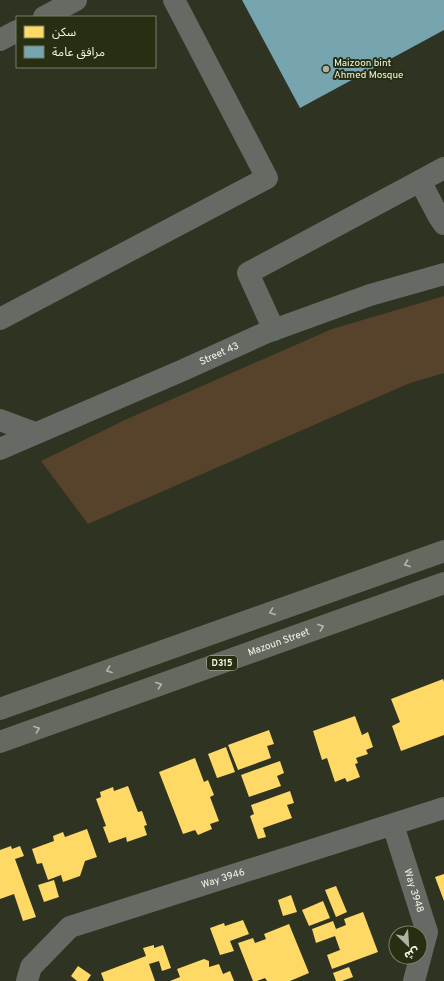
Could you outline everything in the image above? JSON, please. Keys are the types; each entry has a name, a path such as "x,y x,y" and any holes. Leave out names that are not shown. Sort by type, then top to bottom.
{"main road":[{"path":"0,709 444,551"},
{"name":"Mazoun Street","path":"0,742 444,583"},
{"path":"0,699 67,685"}],"street":[{"path":"46,16 76,0"},
{"path":"0,319 267,178 174,0"},
{"path":"0,40 16,32"},
{"path":"274,330 248,273 444,168"},
{"path":"420,181 444,224"},
{"name":"Street 43","path":"0,449 181,372 274,330 370,295 444,274"},
{"path":"0,420 36,433"},
{"name":"Way 3946","path":"28,981 31,967 70,926 444,808"},
{"name":"Way 3948","path":"392,825 427,932 414,981"}],"shaded area":[{"path":"444,296 444,373 410,383 88,524 41,461 127,419 332,329"}],"building: سكن":[{"path":"443,679 444,735 401,751 392,726 400,722 391,699"},
{"path":"355,716 362,735 368,732 373,747 366,750 368,754 356,758 358,763 355,764 360,777 347,782 345,778 335,782 327,758 322,760 313,731"},
{"path":"269,730 274,744 267,746 271,758 238,770 228,745"},
{"path":"226,747 235,772 217,778 208,754"},
{"path":"195,758 204,782 208,780 214,795 210,797 219,821 210,824 212,829 198,835 195,830 183,834 159,772"},
{"path":"280,761 284,773 277,776 281,786 249,797 241,775"},
{"path":"128,786 138,812 142,811 147,825 144,826 147,835 127,842 126,837 109,843 103,827 106,826 96,799 101,797 100,792 113,787 114,791"},
{"path":"290,791 294,803 287,805 292,818 263,828 266,837 258,839 250,816 254,814 251,805"},
{"path":"87,829 97,857 85,861 80,876 63,882 61,875 48,880 42,863 37,864 32,849 54,841 53,836 63,832 65,837"},
{"path":"11,846 12,849 20,846 24,856 15,859 36,917 23,921 14,894 0,899 0,850"},
{"path":"444,874 444,901 435,877"},
{"path":"54,880 59,897 44,902 38,885"},
{"path":"336,886 347,912 336,917 325,890"},
{"path":"291,895 297,912 283,916 278,900"},
{"path":"323,901 330,918 309,926 302,910"},
{"path":"363,912 378,952 332,969 327,955 340,950 335,936 316,943 312,929 333,921 336,929 346,925 344,919"},
{"path":"243,920 249,934 230,941 234,951 220,955 210,928 224,923 225,926"},
{"path":"289,924 309,973 290,981 267,981 265,978 253,981 238,943 253,938 255,943 266,939 264,934"},
{"path":"154,945 154,948 163,945 171,968 162,971 159,961 149,964 155,981 104,981 101,973 146,956 143,948"},
{"path":"204,959 209,961 209,967 219,964 223,974 230,971 234,981 170,981 180,977 177,969"},
{"path":"78,966 91,975 87,981 77,981 71,976"},
{"path":"349,967 353,977 342,981 336,981 333,973"}],"building: مرافق عامة":[{"name":"Maizoon bint Ahmed Mosque","path":"242,0 444,0 444,30 300,108"}],"place":[{"name":"Maizoon bint Ahmed Mosque","path":"326,69"}]}
